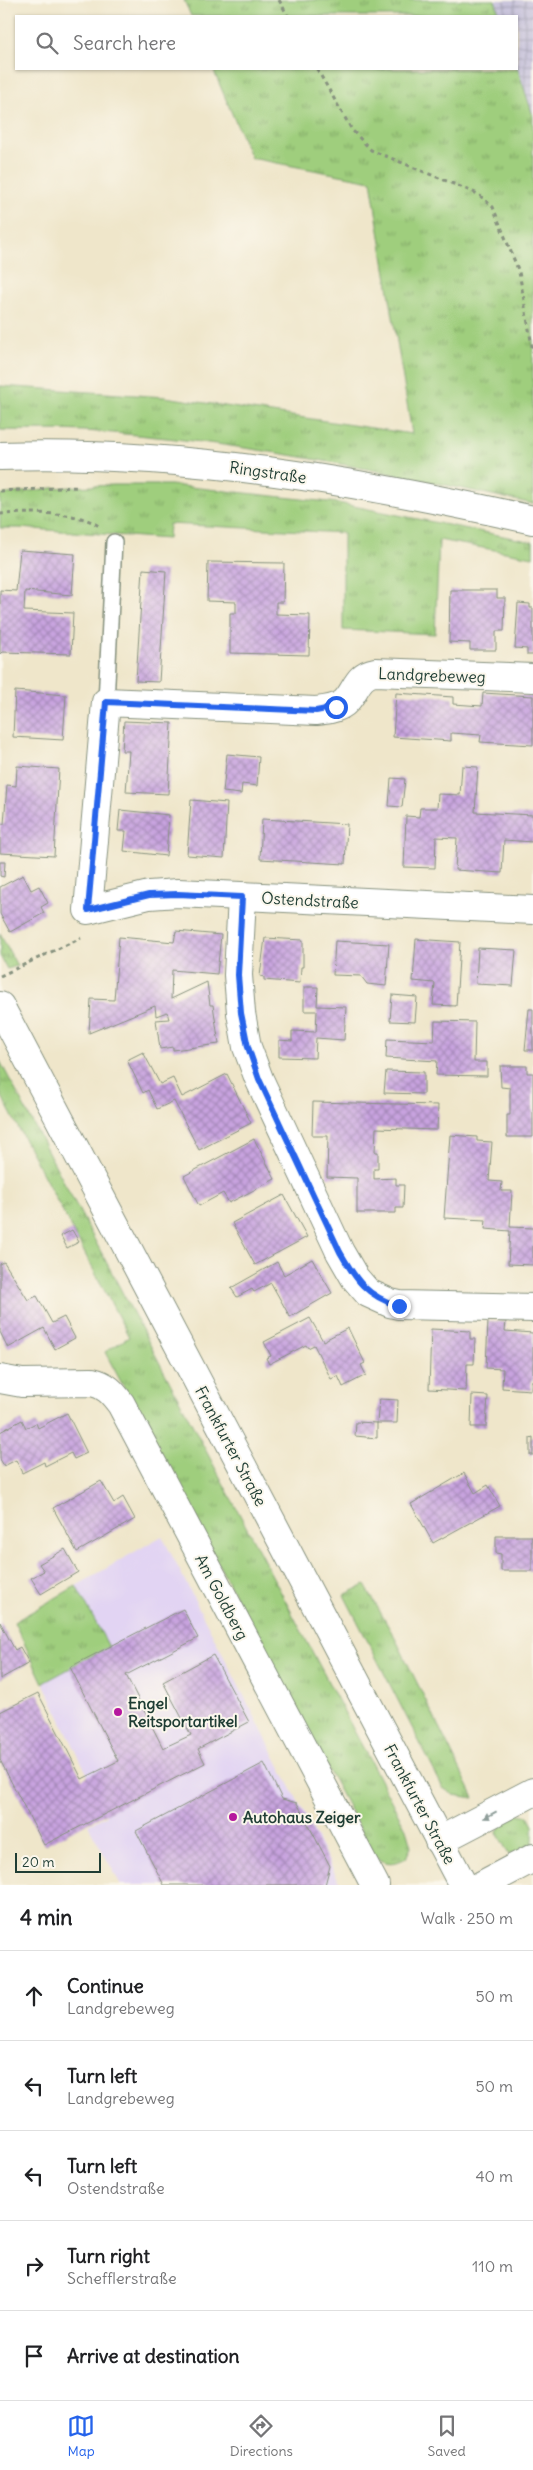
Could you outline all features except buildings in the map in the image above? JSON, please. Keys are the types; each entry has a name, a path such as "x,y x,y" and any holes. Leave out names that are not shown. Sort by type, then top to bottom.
{"street":[{"name":"Ringstraße","path":"0,456 86,457 244,467 438,499 533,520"},
{"name":"Landgrebeweg","path":"106,702 316,711 330,709 345,702 363,676 374,672 533,678"},
{"name":"Ostendstraße","path":"106,702 88,910 149,895 178,894 533,910"},
{"path":"242,897 238,975 241,1013 248,1047 263,1088 340,1252 355,1278 368,1293 399,1306 533,1308"},
{"name":"Frankfurter Straße","path":"0,1006 439,1841 463,1883"},
{"name":"Am Goldberg","path":"7,1386 92,1382 102,1384 111,1391 120,1404 375,1885"},
{"path":"439,1841 533,1792"},
{"path":"463,1883 533,1858"}],"lane":[{"path":"106,702 114,542"}],"path":[{"path":"279,0 287,15"},
{"path":"318,70 352,130 371,150 478,194 493,207 519,272 533,352"},
{"path":"0,514 31,512 92,521 101,527 102,537 114,542"},
{"path":"0,976 70,943"}],"shaded area":[{"path":"495,0 533,0 533,116 518,70 518,15 500,15"},
{"path":"162,1536 341,1885 121,1885 88,1825 107,1815 14,1622"}],"green space":[{"path":"184,0 495,0 500,15 191,15"},
{"path":"213,70 518,70 533,116 533,504 422,480 254,449 141,435 63,430 0,430 0,386 165,397 412,434 371,181 251,158"},
{"path":"171,485 338,503 533,542 533,557 439,540 435,634 343,630 343,533 169,524 168,539 0,528 0,495 52,488"},
{"path":"0,934 17,966 7,969 0,956"},
{"path":"0,1061 406,1829 411,1846 406,1858 390,1863 375,1857 105,1352 129,1337 0,1093"},
{"path":"365,1585 396,1640 474,1798 454,1795 443,1788 344,1595"},
{"path":"76,1586 109,1647 43,1683 14,1622"},
{"path":"519,1814 528,1816 533,1826 533,1847 509,1855 497,1832 500,1826"}],"place":[{"name":"Engel Reitsportartikel","path":"118,1712"},
{"name":"Autohaus Zeiger","path":"233,1817"}],"route":[{"path":"336,707 316,711 106,702 88,910 149,895 178,894 242,897 238,975 241,1013 248,1047 259,1079 340,1252 355,1278 368,1293 399,1306"}]}
